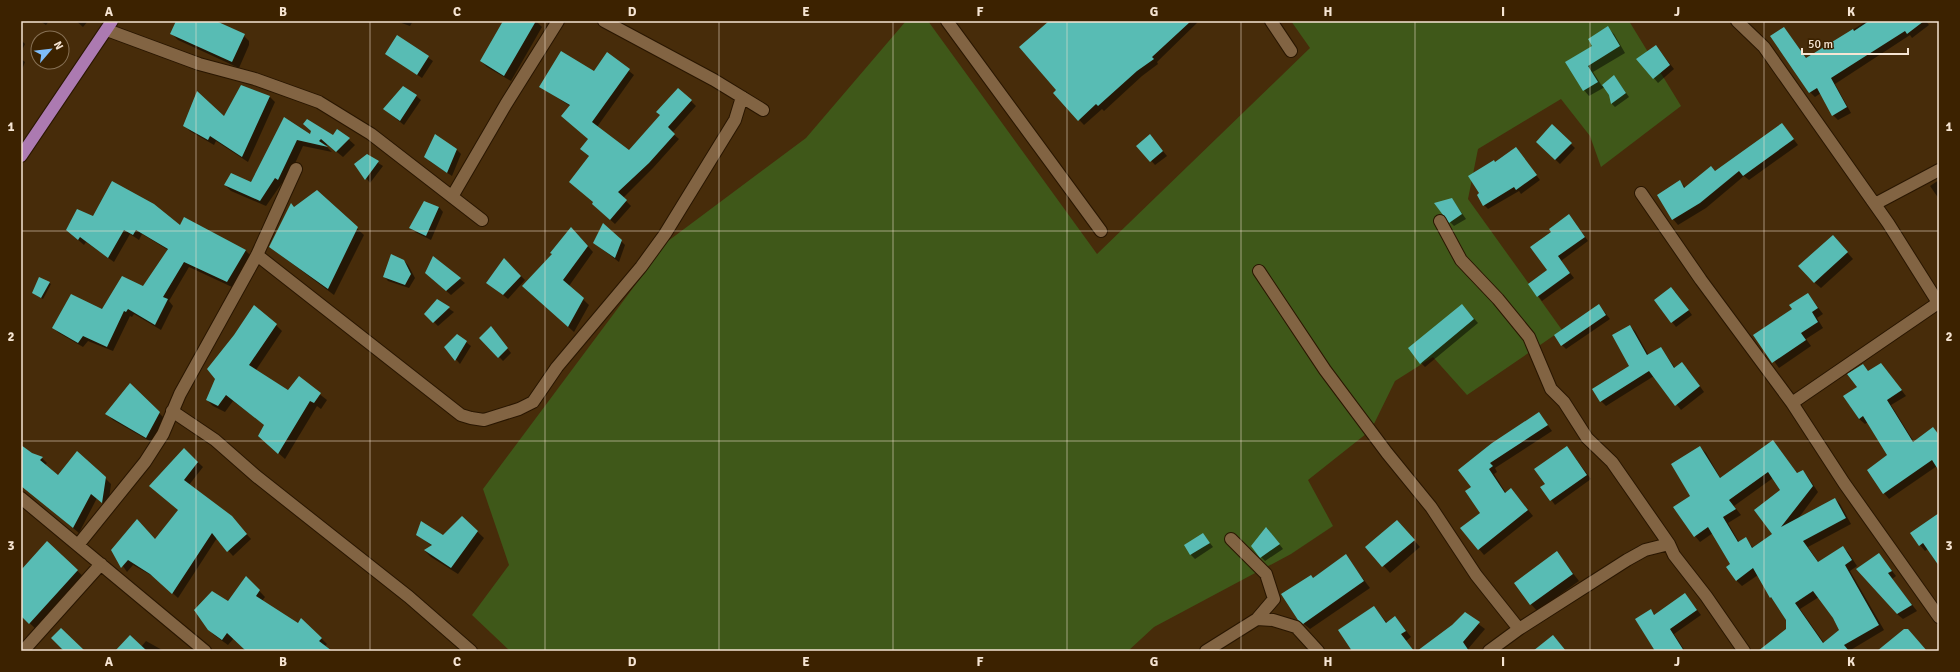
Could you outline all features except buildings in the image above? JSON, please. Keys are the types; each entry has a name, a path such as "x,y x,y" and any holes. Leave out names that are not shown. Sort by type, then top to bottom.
{"main road":[{"path":"21,156 109,26"}],"street":[{"path":"453,195 506,104 558,21"},
{"path":"604,21 714,80 763,110"},
{"path":"948,21 1100,231"},
{"path":"1271,21 1291,51"},
{"path":"1737,21 1764,47 1875,204 1939,304 1792,403"},
{"path":"109,26 199,64 255,79 319,102 371,134 453,195 482,220"},
{"path":"257,255 461,415 484,420 519,409 533,402 557,367 640,267 665,234 712,159 734,120 742,97"},
{"path":"78,545 145,462 163,434 172,411 257,255 296,169"},
{"path":"1875,204 1939,170"},
{"path":"1640,193 1700,280 1792,403 1844,483 1939,617"},
{"path":"1440,222 1460,260 1498,299 1529,337 1551,388 1564,402 1587,438 1612,462 1669,544 1674,555 1706,596 1744,651"},
{"path":"1259,271 1325,370 1387,453 1431,507 1476,575 1519,629"},
{"path":"172,411 215,440 256,476 409,597 471,651"},
{"path":"21,498 205,651"},
{"path":"1206,651 1257,619 1274,599 1266,574 1231,539"},
{"path":"1489,651 1519,629 1627,560 1645,550 1669,544"},
{"path":"23,651 101,564"},
{"path":"1257,619 1273,620 1296,628 1318,651"}],"green space":[{"path":"906,21 928,21 1097,254 1310,48 1291,21 1629,21 1681,106 1601,167 1590,136 1561,99 1478,149 1468,199 1562,330 1467,395 1433,357 1395,381 1371,430 1308,480 1333,526 1291,554 1154,627 1128,651 510,651 472,615 509,565 483,489 668,241 806,138"}]}
